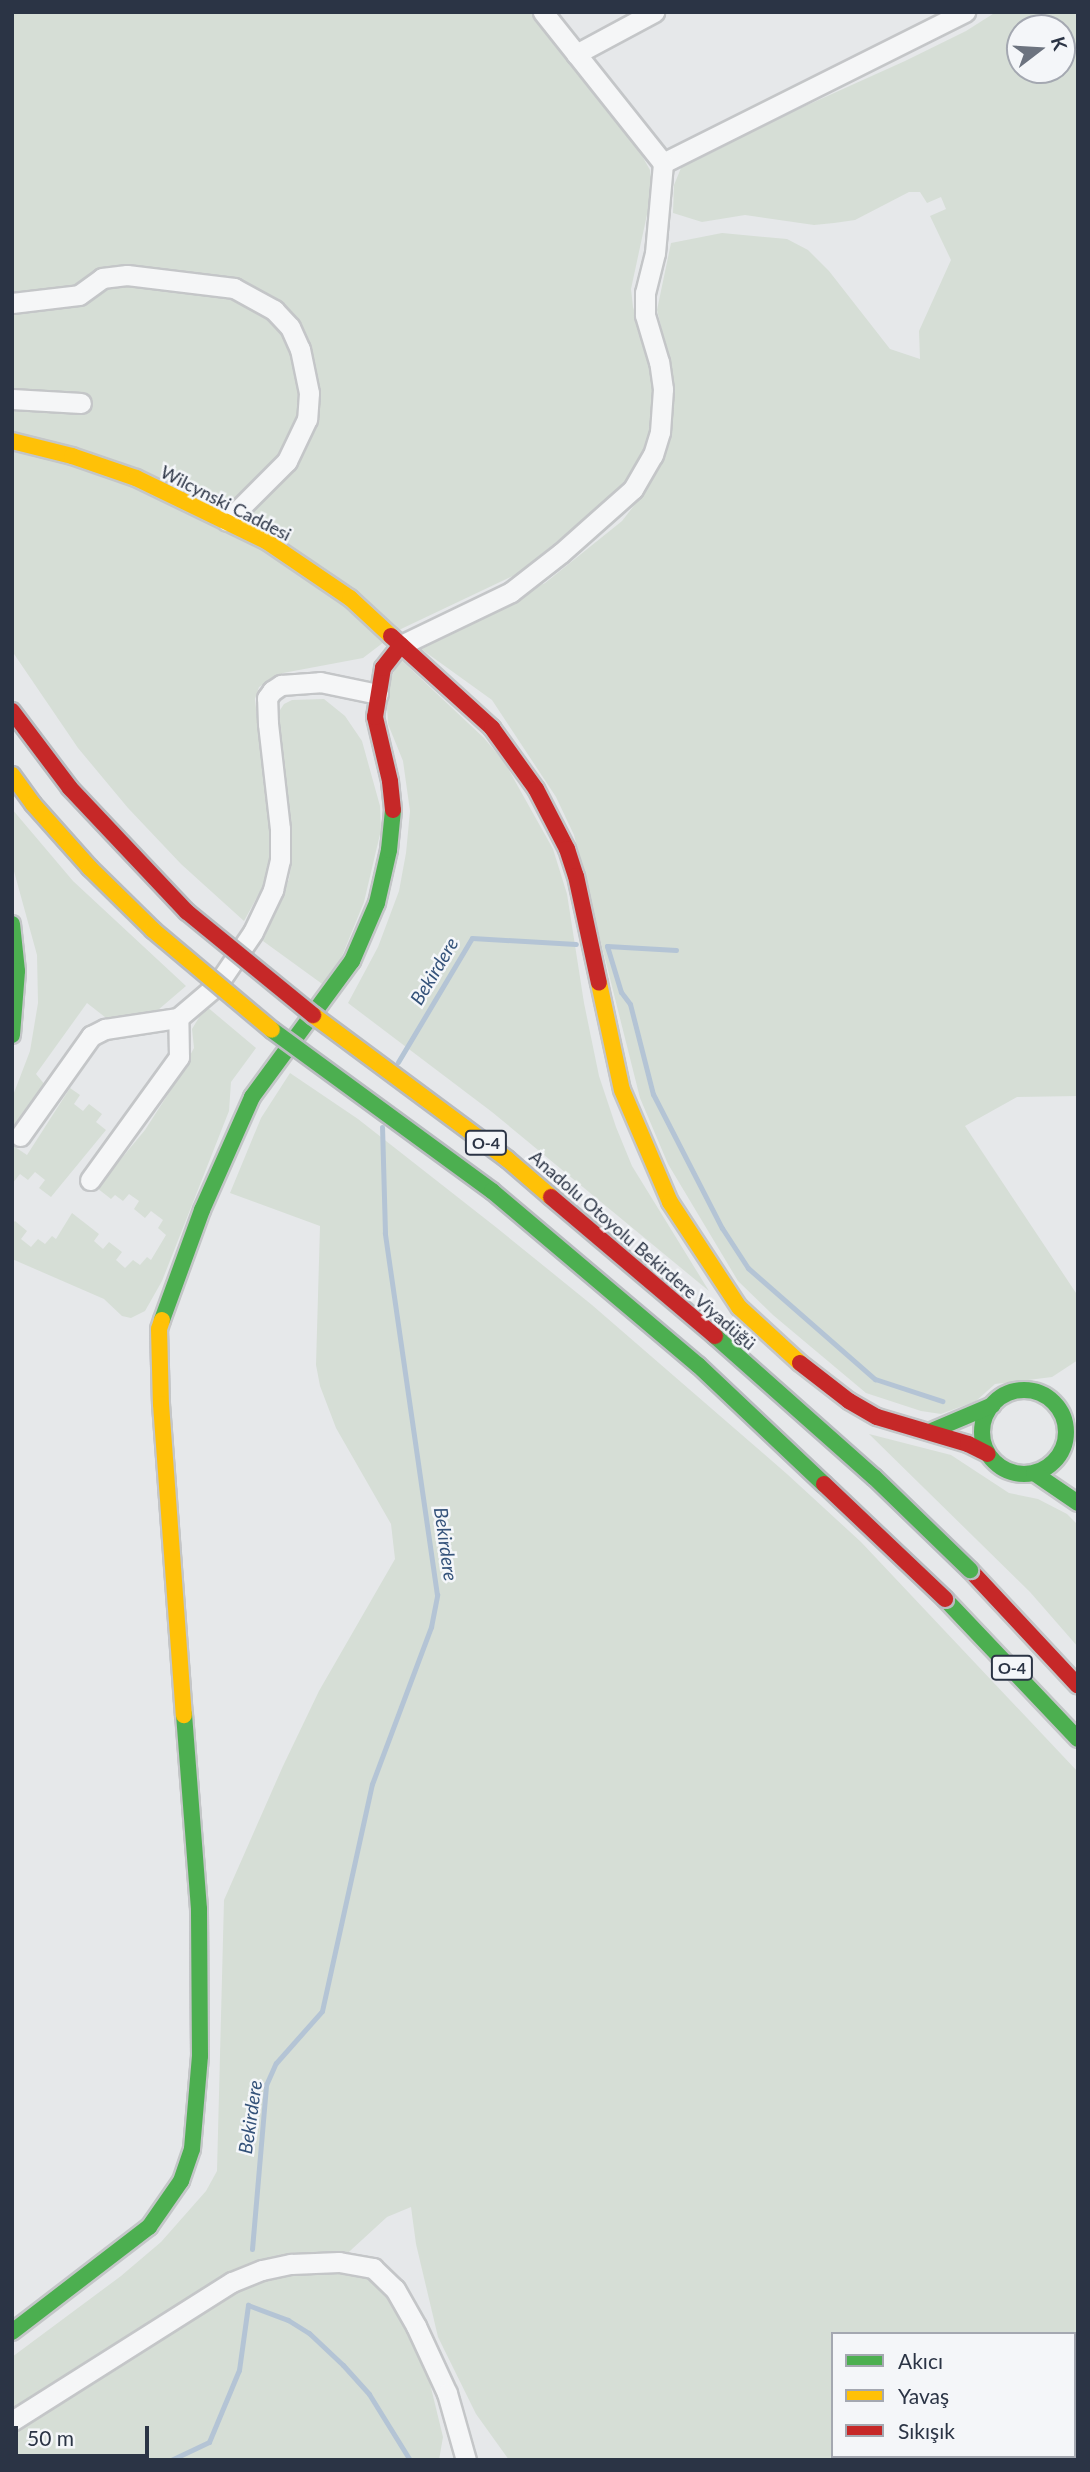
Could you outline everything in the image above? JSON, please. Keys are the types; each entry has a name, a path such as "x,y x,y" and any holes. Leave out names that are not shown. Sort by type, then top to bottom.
{"main road":[{"name":"Wilcynski Caddesi","path":"12,441 72,456 136,478 266,541 350,598 492,728 536,789 567,849 576,876 622,1090 654,1168 706,1261 739,1307 779,1348 849,1401 877,1417 968,1444 988,1454"},
{"path":"12,2332 132,2243 149,2227 181,2181 192,2149 200,2056 198,1896 161,1404 159,1329 202,1209 253,1097 352,961 377,903 393,814 390,781 375,717 377,694 383,668 401,645"},
{"name":"Anadolu Otoyolu Bekirdere Viyadüğü","path":"12,711 70,788 187,912 283,993 507,1159 719,1339 874,1478 970,1570 1078,1685"},
{"name":"O-4","path":"12,775 33,804 90,868 153,930 257,1018 492,1191 698,1365 945,1599 1078,1740"},
{"path":"12,924 18,971 12,1035"},
{"path":"929,1432 993,1405 1016,1391 1031,1391 1044,1396 1063,1417 1078,1461"},
{"path":"1044,1396 1067,1391"},
{"path":"993,1405 982,1429 988,1454 1008,1471 1034,1473 1047,1468 1069,1439"},
{"path":"1034,1473 1078,1503"}],"street":[{"path":"401,645 511,592 621,503 644,474 653,455 663,408 659,362 645,315 645,293 656,253 663,163 543,12"},
{"path":"576,54 654,12"},
{"path":"663,163 965,12"},
{"path":"12,303 79,295 102,278 127,275 234,288 274,310 290,327 300,349 309,393 307,419 287,461 227,521"},
{"path":"12,399 81,402"},
{"path":"20,1136 91,1036 105,1029 178,1018 217,985 253,932 273,890 280,860 280,829 268,698 281,685 296,682 320,682 377,694"},
{"path":"90,1180 180,1057 178,1018"},
{"path":"12,2421 232,2282 262,2270 291,2264 339,2262 373,2268 395,2289 416,2326 447,2393 466,2460"},
{"path":"457,2460 458,2429"}],"shaded area":[{"path":"12,12 533,12 632,138 650,170 652,185 631,289 633,307 657,379 649,445 637,467 615,494 517,574 401,629 363,658 283,673 259,687 255,699 270,836 269,863 263,886 244,921 181,864 128,808 78,748 12,651"},
{"path":"996,12 1078,12 1078,1096 1017,1097 965,1126 1078,1296 1078,1360 1052,1377 995,1384 976,1401 941,1414 921,1411 866,1393 773,1315 738,1281 668,1164 640,1098 574,835 556,797 492,700 417,646 545,583 622,521 636,503 655,471 666,441 673,401 672,371 657,310 671,243 722,233 787,239 808,250 829,271 890,349 920,359 919,331 951,260 930,216 946,209 941,197 927,203 920,192 909,192 855,220 814,225 745,215 702,222 673,213 674,185 681,168 694,156 966,31"},
{"path":"400,659 484,738 505,763 553,849 567,894 584,1003 599,1076 616,1127 632,1166 709,1291 492,1112 348,1003 378,947 399,891 406,853 410,811 403,761 388,724 386,689"},
{"path":"324,699 345,716 362,741 380,806 381,830 364,902 342,956 325,986 263,941 289,879 292,858 292,829 278,742 278,713 284,704 292,700"},
{"path":"12,809 73,881 186,986 158,1010 110,1021 87,1003 36,1074 46,1086 12,1134 12,1098 30,1051 38,1003 37,955 12,864"},
{"path":"206,1006 256,1048 231,1082 229,1111 162,1281 145,1311 131,1318 122,1316 104,1299 12,1259 12,1224 15,1221 27,1231 21,1239 31,1247 38,1239 45,1244 52,1236 56,1239 72,1213 99,1234 94,1241 103,1249 109,1242 122,1252 116,1260 125,1268 133,1260 140,1265 147,1257 151,1260 166,1235 158,1228 163,1220 151,1211 145,1218 134,1209 139,1201 129,1194 123,1201 115,1195 111,1199 97,1188 145,1130 172,1088 194,1048 192,1029"},
{"path":"290,1073 358,1119 497,1228 592,1305 787,1474 861,1542 1078,1772 1078,2460 509,2460 476,2414 438,2337 416,2244 411,2207 387,2217 339,2261 373,2268 416,2326 443,2437 439,2460 12,2460 12,2357 121,2276 161,2242 206,2191 217,2171 224,1900 319,1691 395,1559 391,1524 336,1428 320,1386 316,1365 320,1226 230,1193 261,1118"},
{"path":"70,1088 80,1095 74,1104 83,1111 89,1104 102,1114 96,1122 106,1130 51,1197 39,1188 45,1180 35,1172 28,1180 20,1174 12,1184 12,1145 27,1155"},
{"path":"869,1434 951,1455 1009,1493 1038,1499 1067,1514 1078,1525 1078,1647 1030,1592"}],"waterway":[{"name":"Bekirdere","path":"398,1062 472,938 576,944"},
{"path":"676,950 607,946 621,992 630,1004 653,1094 722,1228 748,1268 875,1379 942,1401"},
{"name":"Bekirdere","path":"252,2249 266,2085 276,2063 322,2011 372,1784 431,1627 437,1595 385,1233 382,1127"},
{"path":"171,2460 209,2442 239,2370 248,2305 288,2320 309,2333 343,2365 369,2394 410,2460"}],"traffic: fast":[{"path":"162,1320 202,1210 252,1097 352,961 377,903 389,850 393,810"},
{"path":"12,924 17,971 12,1035"},
{"path":"272,1030 492,1191 698,1365 824,1484"},
{"path":"715,1336 874,1477 970,1570"},
{"path":"1024,1390 1047,1397 1059,1409 1066,1432 1059,1455 1047,1467 1024,1474 1001,1467 989,1455 982,1432 989,1409 1001,1397 1024,1390"},
{"path":"929,1432 993,1405"},
{"path":"1034,1473 1078,1503"},
{"path":"945,1599 1078,1739"},
{"path":"12,2332 149,2227 181,2181 192,2149 200,2056 199,1909 184,1715"}],"traffic: slow":[{"path":"12,441 72,456 136,478 266,541 350,598 391,636"},
{"path":"12,775 33,804 90,868 153,930 272,1030"},
{"path":"599,983 622,1090 670,1202 739,1307 800,1363"},
{"path":"313,1015 507,1159 551,1197"},
{"path":"162,1320 159,1329 161,1404 184,1715"}],"traffic: jam":[{"path":"391,636 492,728 536,789 567,849 576,876 599,983"},
{"path":"393,810 390,781 375,717 383,668 401,645"},
{"path":"12,711 70,788 187,912 313,1015"},
{"path":"551,1197 715,1336"},
{"path":"800,1363 849,1401 877,1417 968,1444 988,1454"},
{"path":"824,1484 945,1599"},
{"path":"970,1570 1078,1686"}]}
